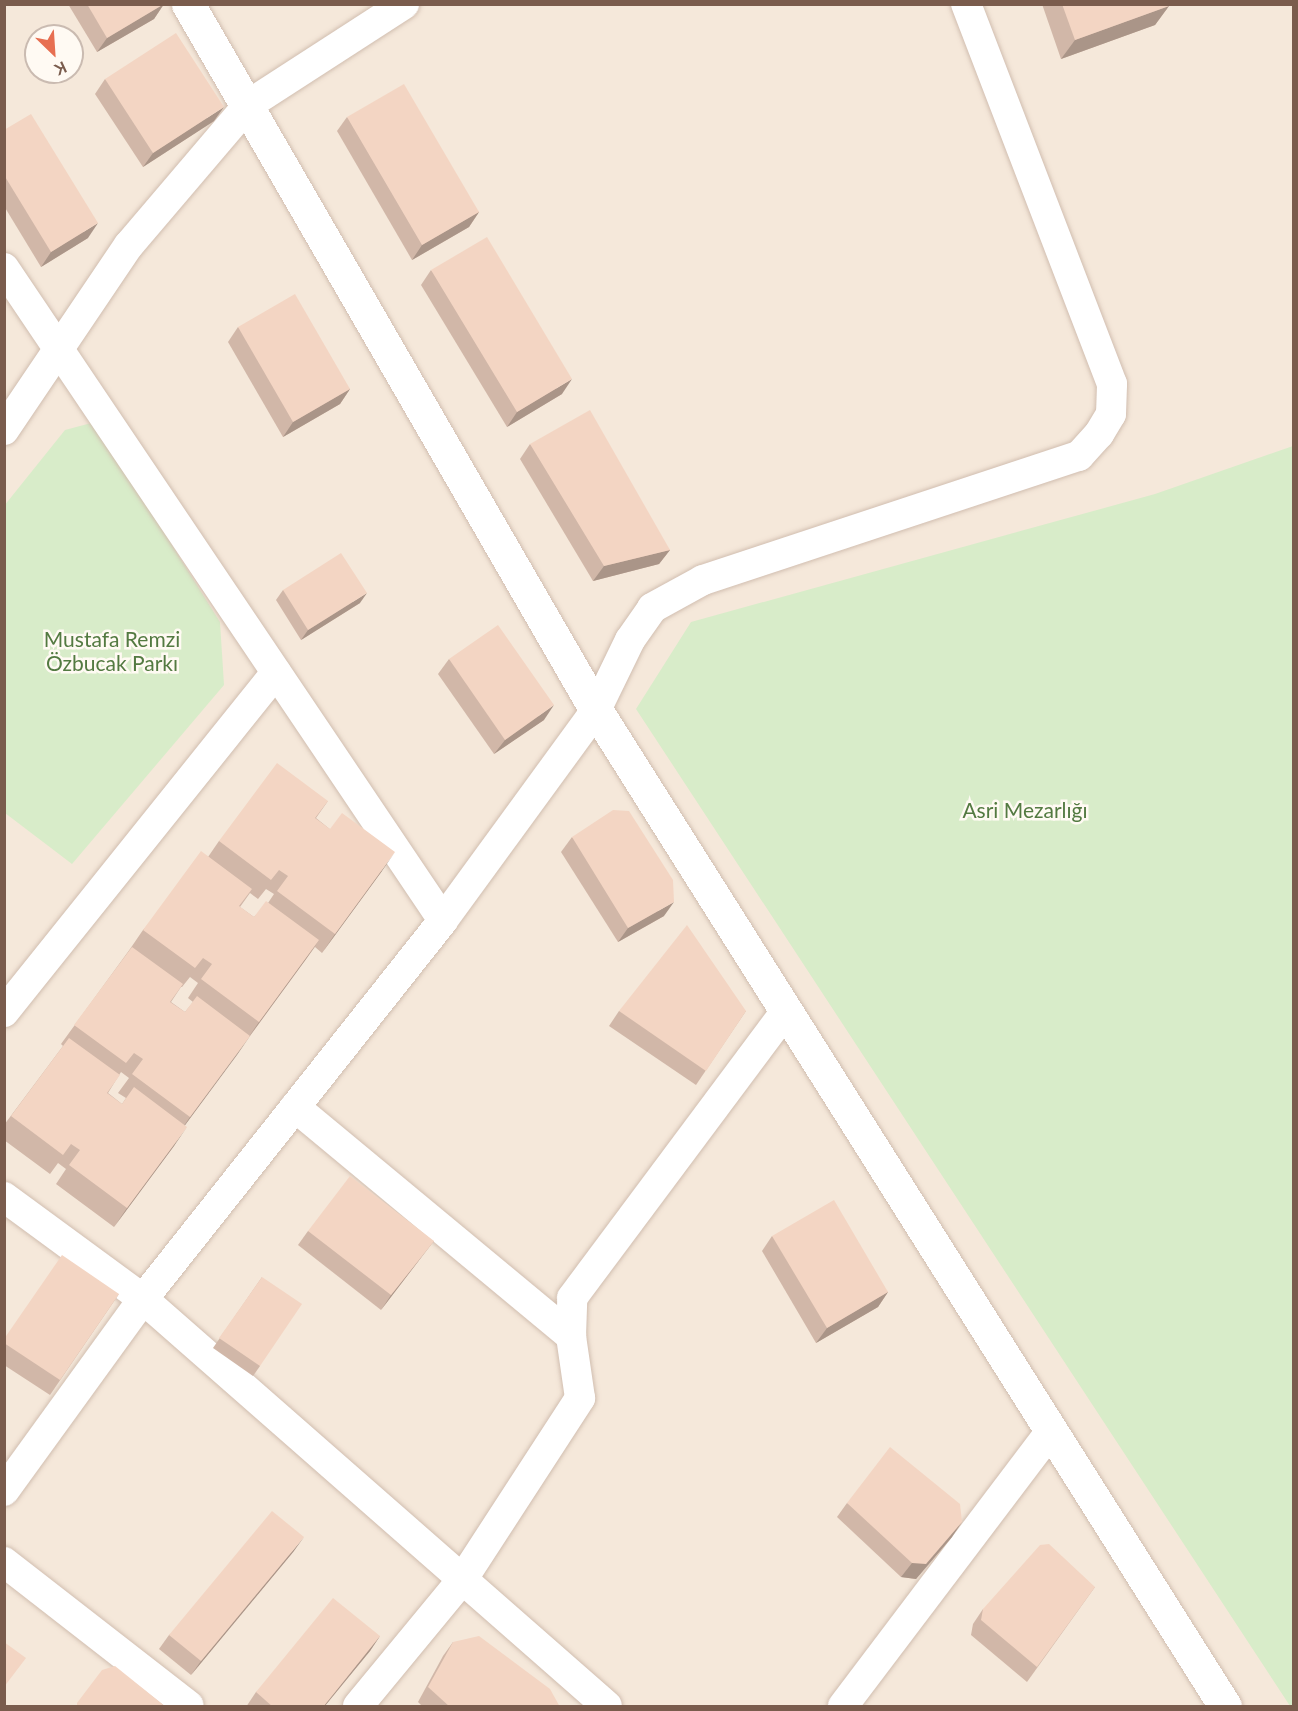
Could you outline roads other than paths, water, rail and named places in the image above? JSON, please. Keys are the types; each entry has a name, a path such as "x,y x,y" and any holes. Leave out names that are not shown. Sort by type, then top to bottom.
{"street":[{"path":"188,4 596,710 1225,1707"},
{"path":"4,430 129,245 248,105 404,4"},
{"path":"4,1491 143,1299 443,920 596,710 630,640 652,608 703,580 1079,456 1111,414 1112,384 1081,295 966,4"},
{"path":"4,268 443,920"},
{"path":"4,1012 276,672"},
{"path":"358,1707 462,1580 580,1398 571,1336 572,1298 786,1011"},
{"path":"295,1107 571,1336"},
{"path":"4,1197 143,1299 607,1707"},
{"path":"843,1707 1051,1431"},
{"path":"4,1562 189,1707"}],"park label":[{"name":"Mustafa Remzi Özbucak Parkı","path":"112,651"},
{"name":"Asri Mezarlığı","path":"1025,810"}]}
